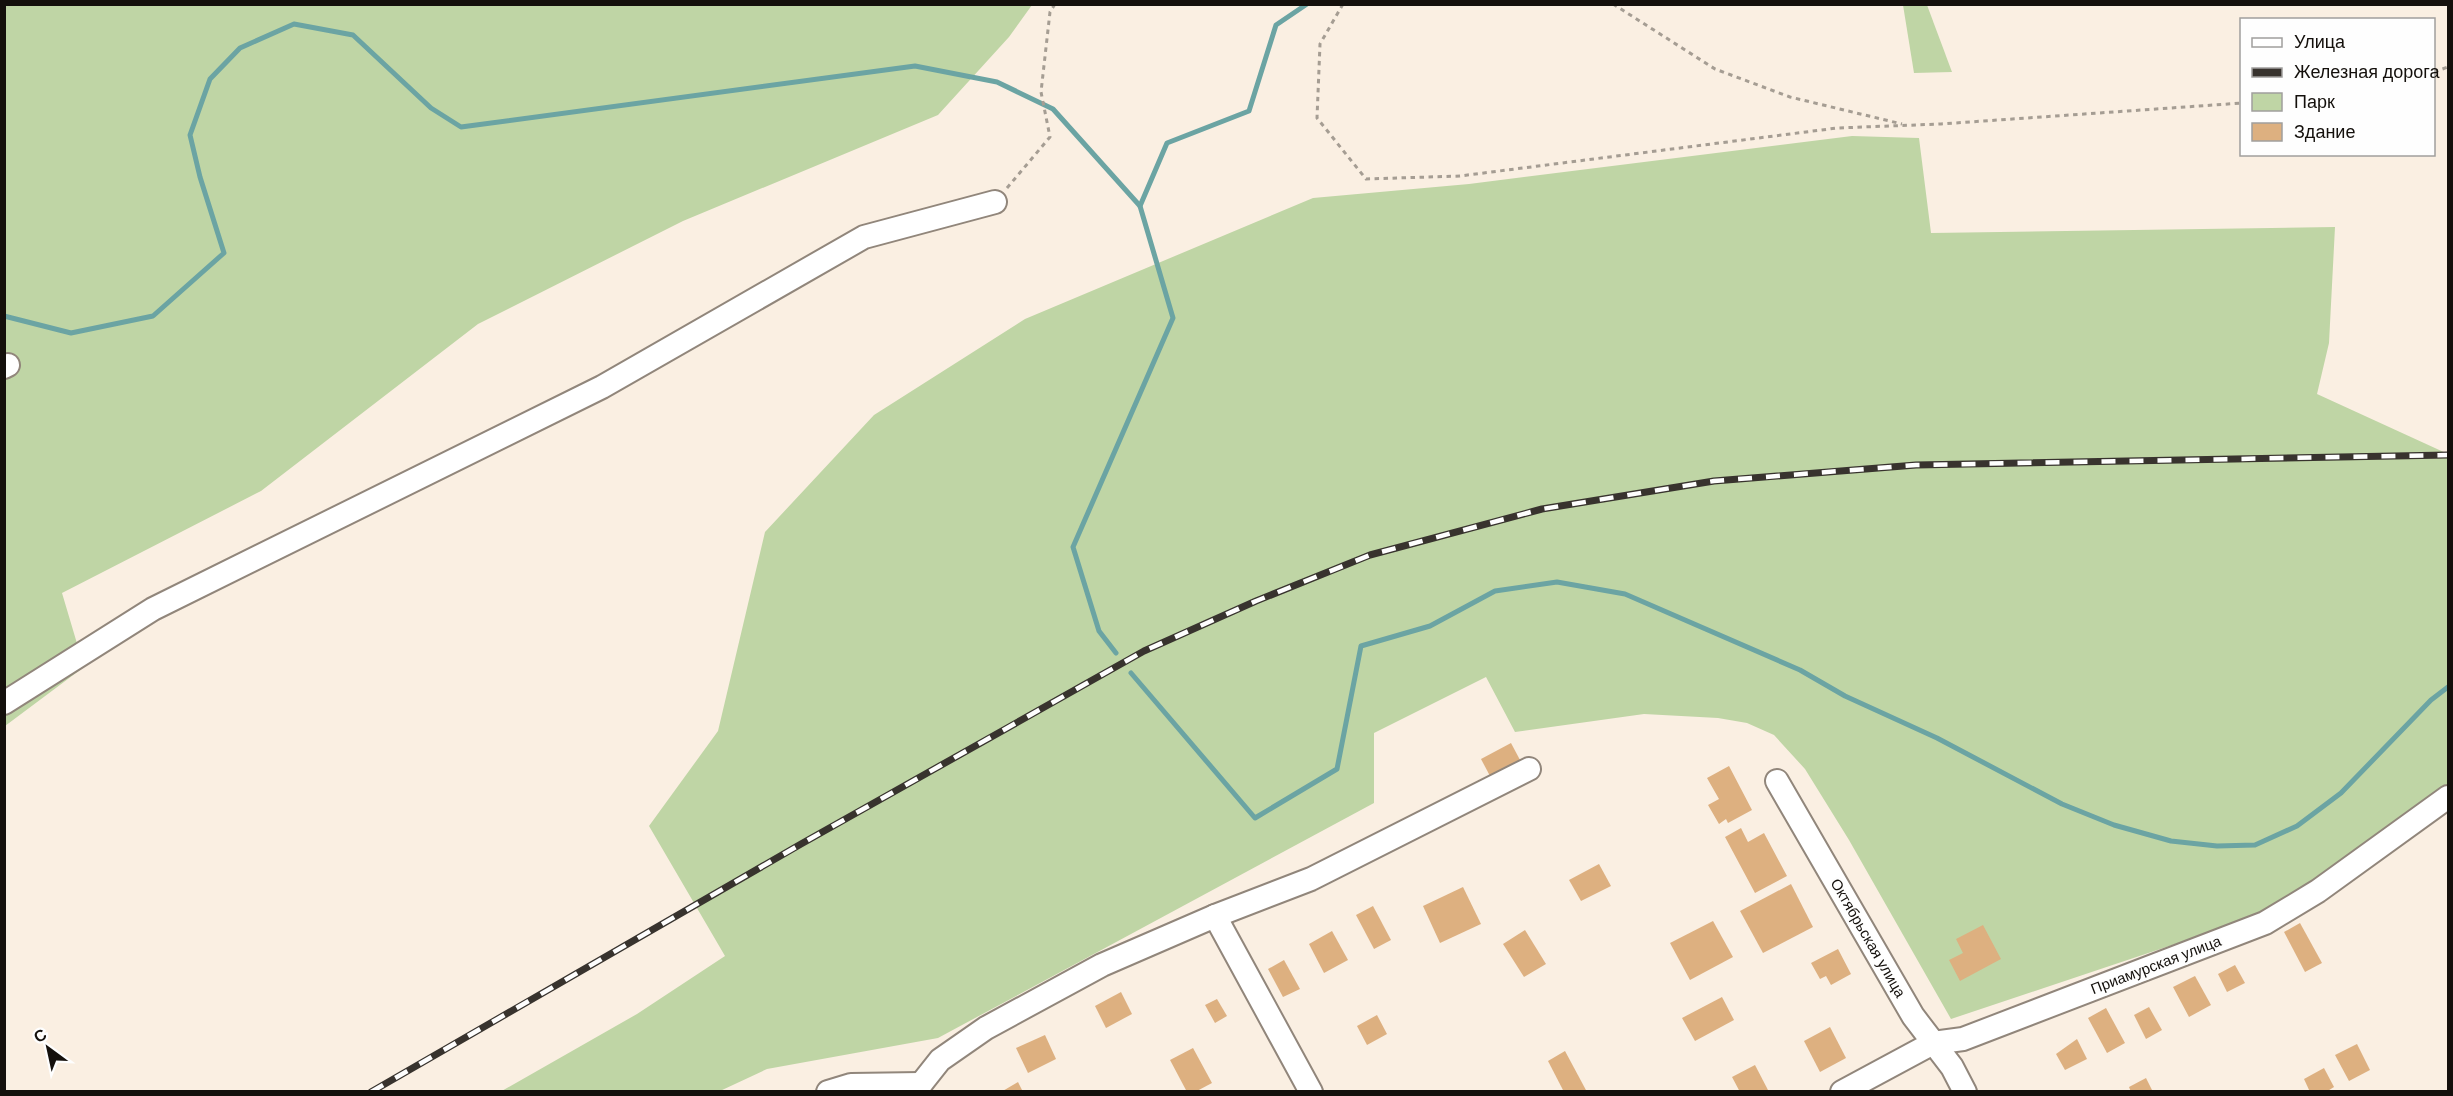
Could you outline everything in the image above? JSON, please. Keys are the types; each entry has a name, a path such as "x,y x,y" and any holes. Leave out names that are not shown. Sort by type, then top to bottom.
{"street":[{"path":"4,703 153,609 602,387 864,237 995,202"},
{"path":"828,1092 851,1085 923,1088 940,1060 986,1028 1102,965 1215,916 1311,879 1529,769"},
{"name":"Октябрьская улица","path":"1777,781 1913,1016 1952,1067 1965,1092"},
{"name":"Приамурская улица","path":"1842,1092 1933,1043 1963,1039 2265,923 2318,891 2448,796"},
{"path":"1215,916 1311,1092"}],"path":[{"path":"995,202 1050,137 1041,92 1050,12 1054,4"},
{"path":"1344,4 1320,44 1317,118 1366,179 1460,176 1837,128 1908,126 2240,104"},
{"path":"1613,4 1715,69 1790,97 1908,126"}],"green space":[{"path":"5,5 1032,5 1009,37 938,115 683,221 478,324 261,491 62,593 84,667 5,726"},
{"path":"1903,5 1927,5 1952,72 1914,73"},
{"path":"1852,136 1919,138 1931,233 2335,227 2329,343 2317,394 2448,454 2448,786 2322,885 2220,929 1951,1019 1849,840 1805,769 1774,735 1747,723 1718,718 1644,714 1515,732 1486,677 1374,733 1374,803 938,1038 767,1069 720,1091 500,1092 637,1014 725,956 649,826 718,731 765,532 874,415 1025,319 1313,198 1469,184"}],"building":[{"path":"1511,743 1520,760 1490,776 1481,759"},
{"path":"1729,766 1752,810 1728,823 1726,819 1719,824 1708,805 1719,799 1707,778"},
{"path":"1741,828 1748,842 1764,833 1787,876 1755,893 1725,837"},
{"path":"1599,864 1611,886 1581,901 1569,880"},
{"path":"1791,884 1813,927 1763,953 1740,911"},
{"path":"1463,887 1481,924 1440,943 1423,906"},
{"path":"1373,906 1391,940 1374,949 1356,915"},
{"path":"1713,921 1733,957 1690,980 1670,943"},
{"path":"2300,923 2322,963 2305,972 2284,932"},
{"path":"1983,925 2001,959 1960,981 1949,960 1963,953 1956,939"},
{"path":"1525,930 1546,964 1524,977 1503,944"},
{"path":"1332,931 1348,960 1324,973 1309,944"},
{"path":"1838,949 1851,974 1831,985 1826,976 1820,979 1811,963"},
{"path":"1284,960 1300,989 1283,997 1268,969"},
{"path":"2235,965 2245,983 2227,992 2218,974"},
{"path":"2195,976 2211,1005 2189,1017 2173,987"},
{"path":"1121,992 1132,1014 1106,1028 1095,1006"},
{"path":"1722,997 1734,1020 1695,1041 1682,1018"},
{"path":"1217,999 1227,1016 1215,1023 1205,1005"},
{"path":"2149,1007 2162,1030 2146,1039 2134,1015"},
{"path":"2106,1008 2125,1043 2107,1053 2088,1018"},
{"path":"1377,1015 1387,1034 1367,1045 1357,1026"},
{"path":"1830,1027 1846,1058 1820,1072 1804,1041"},
{"path":"1045,1035 1056,1059 1028,1073 1016,1048"},
{"path":"2077,1039 2087,1059 2065,1070 2056,1054"},
{"path":"2357,1044 2370,1070 2349,1081 2335,1055"},
{"path":"1193,1048 1212,1083 1195,1092 1187,1092 1170,1060"},
{"path":"1565,1051 1587,1092 1564,1092 1548,1061"},
{"path":"1755,1065 1769,1092 1740,1092 1732,1077"},
{"path":"2324,1068 2334,1087 2326,1092 2310,1092 2304,1079"},
{"path":"2146,1078 2153,1092 2131,1092 2129,1087"},
{"path":"1018,1082 1023,1092 1001,1092"}],"waterway":[{"path":"1140,206 1167,143 1249,111 1276,25 1307,4"},
{"path":"4,316 71,333 153,316 224,253 200,177 190,135 210,79 240,48 294,24 353,35 431,108 461,127 915,66 997,82 1053,109 1140,206 1173,318 1073,547 1099,631 1116,653"},
{"path":"1131,673 1255,818 1337,769 1361,646 1430,626 1495,591 1557,582 1625,594 1800,670 1845,696 1937,738 2062,804 2114,825 2171,841 2217,846 2255,845 2297,826 2341,793 2431,700 2448,687"}],"railway":[{"path":"371,1092 801,844 1144,651 1256,601 1370,555 1542,509 1714,481 1916,465 2448,455"}]}
